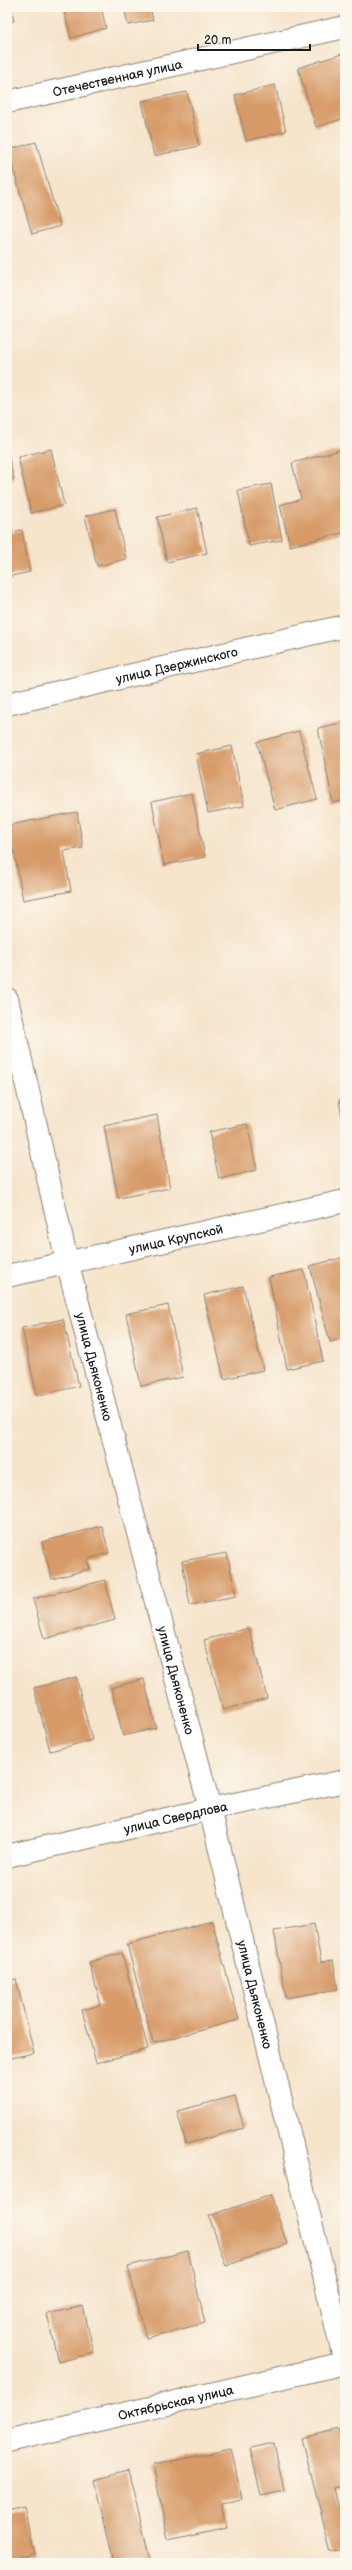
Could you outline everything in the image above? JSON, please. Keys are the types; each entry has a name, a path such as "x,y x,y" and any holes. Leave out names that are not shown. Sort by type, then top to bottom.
{"street":[{"name":"Отечественная улица","path":"7,102 345,27"},
{"name":"улица Дзержинского","path":"7,704 345,626"},
{"name":"улица Дьяконенко","path":"7,999 67,1261 210,1809 345,2363"},
{"name":"улица Крупской","path":"7,1276 67,1261 345,1201"},
{"name":"улица Свердлова","path":"7,1856 210,1809 345,1781"},
{"name":"Октябрьская улица","path":"7,2441 345,2363"}],"building":[{"path":"7,7 11,7 14,21 7,22"},
{"path":"63,7 101,7 106,28 71,38"},
{"path":"124,7 150,7 153,20 128,25"},
{"path":"342,54 345,65 345,118 316,127 298,68"},
{"path":"275,85 286,131 246,141 235,95"},
{"path":"187,92 199,146 154,156 142,101"},
{"path":"36,142 60,226 32,234 8,150"},
{"path":"51,449 64,505 31,513 18,457"},
{"path":"345,449 345,532 290,546 280,505 301,499 292,463"},
{"path":"7,451 14,479 7,480"},
{"path":"271,484 282,540 249,546 238,490"},
{"path":"197,508 207,553 167,562 157,517"},
{"path":"115,509 126,559 97,566 85,516"},
{"path":"22,530 30,572 7,577 7,533"},
{"path":"345,722 345,800 333,803 318,728"},
{"path":"299,731 317,799 275,810 257,742"},
{"path":"232,746 244,806 208,813 196,754"},
{"path":"192,793 205,857 164,865 152,802"},
{"path":"77,812 83,848 64,851 71,891 23,900 9,825"},
{"path":"345,1098 345,1129 344,1129 339,1100"},
{"path":"157,1115 170,1188 118,1198 104,1126"},
{"path":"247,1124 257,1170 219,1179 209,1132"},
{"path":"345,1257 345,1338 330,1342 310,1266"},
{"path":"304,1270 323,1361 287,1369 269,1277"},
{"path":"243,1286 263,1370 224,1379 204,1295"},
{"path":"168,1305 183,1377 141,1386 126,1314"},
{"path":"63,1319 79,1386 37,1396 22,1328"},
{"path":"102,1526 109,1553 87,1559 90,1569 52,1579 42,1542"},
{"path":"227,1553 236,1596 190,1605 182,1561"},
{"path":"105,1580 115,1620 44,1639 33,1599"},
{"path":"249,1628 267,1698 223,1710 204,1640"},
{"path":"76,1677 92,1740 50,1751 34,1688"},
{"path":"144,1679 156,1728 123,1736 111,1688"},
{"path":"212,1921 239,2020 153,2043 127,1944"},
{"path":"314,1924 321,1962 333,1960 338,1989 286,1998 274,1931"},
{"path":"122,1953 148,2049 96,2063 82,2010 101,2005 89,1962"},
{"path":"16,1979 34,2053 7,2059 7,1981"},
{"path":"235,2096 244,2128 186,2144 177,2111"},
{"path":"271,2195 287,2244 226,2266 209,2216"},
{"path":"188,2251 205,2323 146,2338 128,2266"},
{"path":"83,2306 94,2353 58,2362 47,2314"},
{"path":"339,2429 345,2454 345,2486 334,2488 345,2534 345,2550 331,2553 302,2438"},
{"path":"274,2443 284,2490 261,2495 250,2448"},
{"path":"231,2449 242,2499 222,2503 227,2526 168,2539 153,2465"},
{"path":"128,2471 151,2563 114,2563 94,2480"},
{"path":"24,2507 34,2555 7,2561 7,2511"}]}
